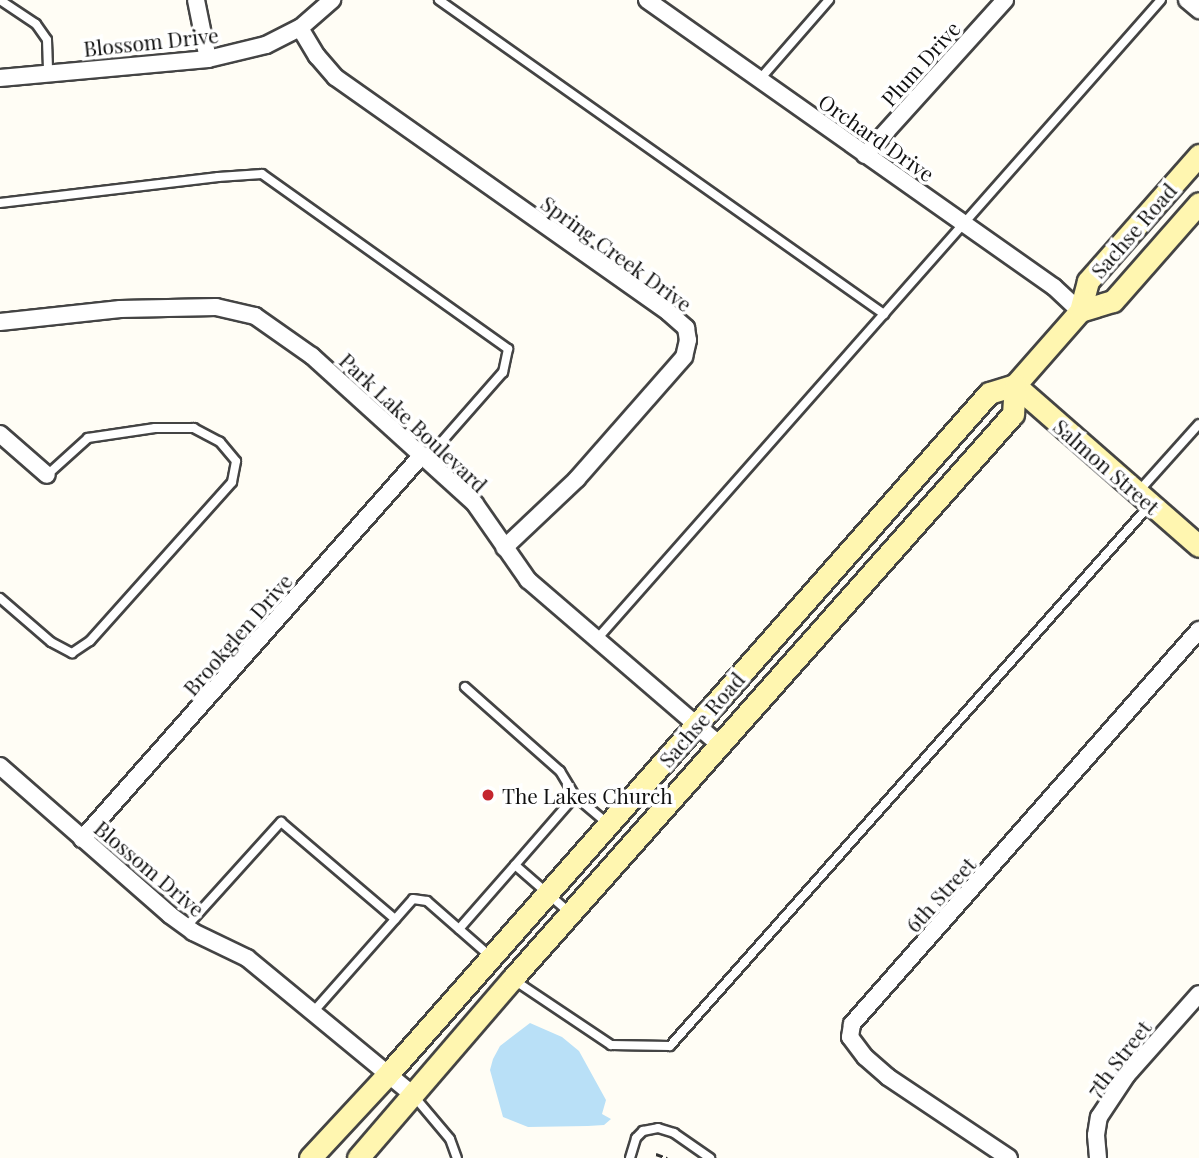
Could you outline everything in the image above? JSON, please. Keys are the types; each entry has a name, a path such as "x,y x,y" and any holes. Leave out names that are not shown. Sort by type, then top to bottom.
{"main road":[{"name":"Sachse Road","path":"310,1158 388,1074 989,393 1015,386 1080,311 1088,281 1199,155"},
{"name":"Sachse Road","path":"1080,311 1113,301 1199,203"},
{"name":"Sachse Road","path":"358,1158 512,979 1013,414 1015,386"},
{"name":"Salmon Street","path":"1015,386 1199,546"}],"street":[{"path":"196,0 208,59"},
{"name":"Blossom Drive","path":"0,78 208,59 266,45 300,28 332,0"},
{"name":"Plum Drive","path":"865,155 1005,0"},
{"path":"1187,0 1199,10"},
{"name":"Orchard Drive","path":"652,2 1054,287 1080,311"},
{"name":"Spring Creek Drive","path":"300,28 317,56 335,77 669,313 685,328 688,340 684,356 577,479 505,548"},
{"name":"Park Lake Boulevard","path":"0,322 120,309 216,307 255,316 312,356 422,455 475,504 528,580 720,745"},
{"path":"0,434 47,475"},
{"name":"Brookglen Drive","path":"82,839 422,455"},
{"name":"6th Street","path":"1009,1158 880,1070 850,1037 852,1024 1199,630"},
{"name":"Blossom Drive","path":"0,766 186,927 247,958 412,1094"},
{"name":"7th Street","path":"1098,1158 1096,1135 1099,1117 1127,1075 1199,994"}],"lane":[{"path":"1,0 36,24 47,40 48,73"},
{"path":"439,0 884,314"},
{"path":"759,80 829,0"},
{"path":"597,639 1160,0"},
{"path":"0,203 262,174 508,349 503,372 437,447 422,455"},
{"path":"512,979 611,1045 670,1046 1144,498 1199,424"},
{"path":"0,598 51,642 72,653 90,641 232,482 236,461 220,442 194,428 155,428 88,438 47,475"},
{"path":"465,687 560,771 575,796 608,824"},
{"path":"459,929 575,796"},
{"path":"186,927 281,822 395,919"},
{"path":"515,865 571,913"},
{"path":"314,1011 413,899 427,901 491,957"},
{"path":"412,1094 431,1112 450,1139 457,1158"},
{"path":"630,1158 636,1138 643,1131 657,1128 674,1133 710,1158"}],"path":[{"path":"656,1153 667,1158"}],"water":[{"path":"530,1023 562,1037 579,1051 606,1100 602,1114 611,1119 604,1125 528,1127 503,1117 490,1070 493,1059 500,1046"}],"place":[{"name":"The Lakes Church","path":"488,795"}]}
